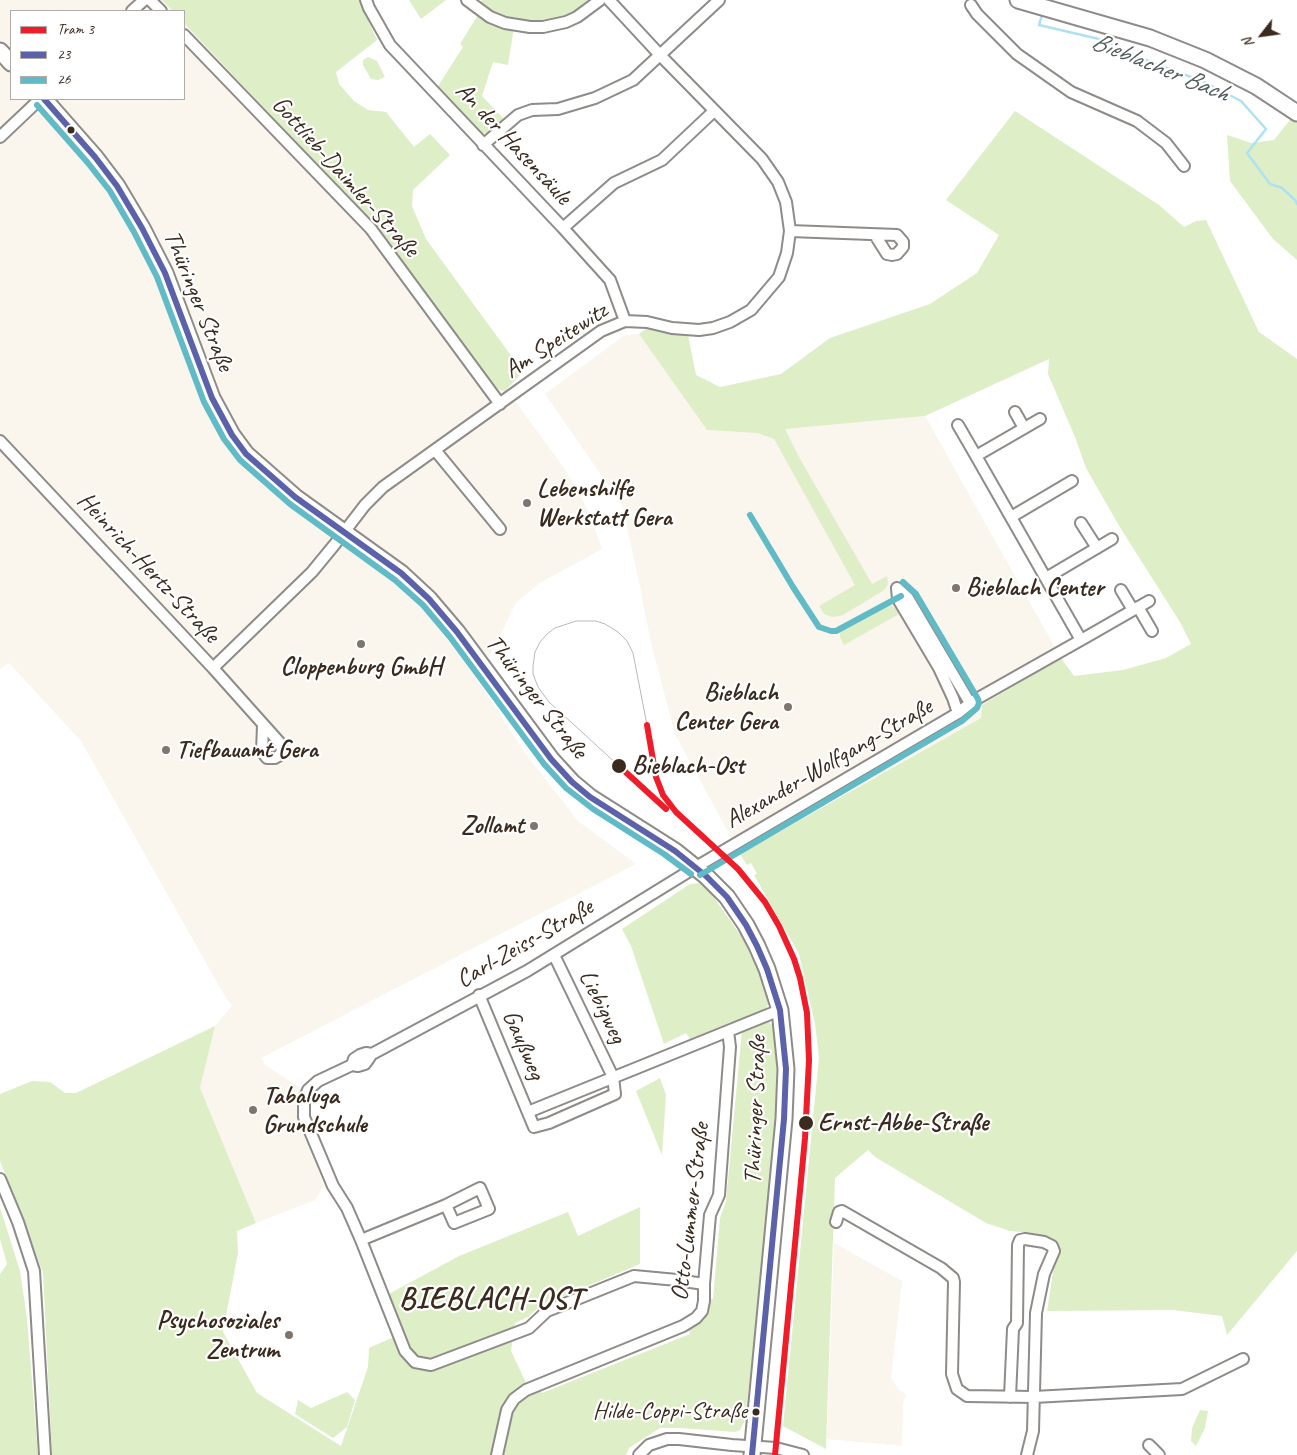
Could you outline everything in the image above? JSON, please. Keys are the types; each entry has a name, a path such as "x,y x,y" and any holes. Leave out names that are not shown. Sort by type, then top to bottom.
{"main road":[{"path":"1018,0 1150,38 1204,60 1256,86 1297,113"},
{"path":"0,39 10,50"},
{"path":"0,51 10,62"},
{"name":"Thüringer Straße","path":"45,100 95,157 130,208 165,273 201,355 229,412 269,475 295,497 400,573 429,599 457,632 551,759 572,782 590,797 675,850 696,867 727,897 746,925 767,968 780,1010 786,1069 784,1119 753,1450"},
{"name":"Thüringer Straße","path":"57,100 96,145 138,203 174,271 201,355"}],"street":[{"path":"133,10 144,0"},
{"path":"150,0 160,10"},
{"name":"An der Hasensäule","path":"366,0 390,45 610,280 625,321"},
{"path":"467,0 490,17 505,23 536,27 566,22 577,17 600,0"},
{"name":"Am Speitewitz","path":"213,668 312,572 373,496 601,332 625,321 647,322 672,328 699,330 714,328 752,310 779,277 787,254 790,231 786,202 778,182 762,159 609,0"},
{"path":"483,145 518,115 532,110 558,109 596,98 632,80 719,0"},
{"path":"969,2 977,14 1017,54 1071,92 1136,121 1166,143 1184,166"},
{"name":"Gottlieb-Daimler-Straße","path":"185,36 370,229 500,404"},
{"path":"0,138 39,100"},
{"path":"563,228 614,183 662,160 714,111"},
{"path":"790,231 875,234"},
{"path":"1015,412 1024,428"},
{"path":"976,456 1040,419"},
{"path":"958,425 1081,640"},
{"name":"Heinrich-Hertz-Straße","path":"0,441 213,668 263,725"},
{"path":"435,450 500,529"},
{"path":"1011,517 1072,481"},
{"path":"1081,522 1096,548"},
{"path":"1046,578 1112,539"},
{"name":"Alexander-Wolfgang-Straße","path":"958,713 939,668 898,599 897,588 908,598 970,703"},
{"path":"1121,590 1152,630"},
{"name":"Alexander-Wolfgang-Straße","path":"696,867 958,713 970,703 1149,601"},
{"name":"Carl-Zeiss-Straße","path":"361,1240 347,1208 332,1186 304,1117 304,1100 308,1090 318,1081 352,1065 354,1059 360,1055 366,1052 372,1054 527,971 696,867"},
{"name":"Liebigweg","path":"554,955 613,1077"},
{"name":"Gaußweg","path":"479,996 528,1112"},
{"path":"613,1077 615,1094 549,1123 534,1127 528,1112 613,1077 780,1010"},
{"name":"Otto-Lummer-Straße","path":"497,1455 507,1410 514,1399 526,1390 683,1326 696,1318 702,1311 710,1215 719,1195 730,1047 728,1031"},
{"path":"0,1179 18,1222 34,1271 45,1455"},
{"path":"446,1205 361,1240 405,1351 415,1362 431,1365 529,1328 547,1311 634,1276 704,1284"},
{"path":"836,1222 839,1212 842,1211 941,1268 953,1278 952,1374 957,1388 967,1396 1034,1397 1182,1389 1243,1359"},
{"path":"1010,1397 1013,1329 1018,1323 1018,1245 1020,1240 1025,1239 1044,1242 1052,1246 1054,1251 1044,1274 1036,1313 1033,1431 1027,1455"},
{"path":"639,1455 649,1445 666,1439 679,1439 753,1450 783,1448 803,1455"},
{"path":"1149,1445 1159,1455"}],"shaded area":[{"path":"0,0 162,0 172,10 10,10 10,100 185,100 185,24 374,225 491,383 500,390 505,391 518,405 576,487 591,517 602,549 538,584 515,604 490,654 470,669 525,753 578,821 636,864 261,1058 265,1065 302,1089 296,1102 297,1118 324,1186 315,1200 256,1223 200,1088 215,1026 232,1006 81,741 9,663 0,669"},
{"path":"639,334 707,430 757,433 774,439 856,585 819,606 824,614 887,576 872,585 784,429 925,416 1061,658 982,705 981,718 740,854 675,734 651,643 622,505 545,394 625,335"},
{"path":"834,1243 902,1281 891,1378 899,1390 906,1394 903,1403 902,1446 827,1439"}],"green space":[{"path":"162,0 359,0 377,40 336,72 339,84 354,101 368,110 386,112 414,147 430,134 450,155 413,190 412,206 426,239 523,372 505,391 500,390 491,383 374,225 185,24 185,10 172,10"},
{"path":"409,0 446,0 421,19"},
{"path":"482,0 593,0 578,11 565,17 546,22 515,21 508,65 493,62 482,96 504,119 490,132 483,134 438,86 463,47 460,44 478,15 478,4"},
{"path":"368,57 377,61 385,77 378,80 371,79 363,65 363,60"},
{"path":"1015,111 1159,205 1184,227 1196,221 1206,220 1259,332 1297,359 1297,1251 1227,1335 1222,1316 1173,1310 1047,1311 1057,1246 1032,1233 1010,1231 986,1223 875,1157 868,1150 835,1178 826,1449 783,1426 819,1057 815,1024 799,954 754,875 757,874 751,863 747,865 740,854 981,718 982,705 1061,658 1074,676 1123,670 1166,658 1191,644 1180,622 1121,529 1086,468 1048,374 1049,359 925,416 785,429 872,584 887,576 888,584 884,590 843,615 832,617 824,614 819,606 855,585 774,439 757,433 707,430 639,334 647,328 688,335 696,375 720,387 781,374 830,338 930,304 977,273 999,235 946,200"},
{"path":"1293,116 1297,120 1297,260 1273,239 1230,181 1227,135 1251,143 1274,140"},
{"path":"880,605 889,605 896,608 899,614 844,645 840,637 843,626"},
{"path":"700,883 712,895 744,940 765,986 770,1000 766,1009 770,1023 776,1028 779,1070 769,1213 745,1420 740,1430 735,1432 660,1428 629,1448 626,1455 52,1455 43,1273 0,1161 0,1094 32,1081 50,1082 65,1093 76,1093 215,1026 200,1088 256,1223 237,1231 238,1253 223,1332 257,1393 341,1446 368,1367 369,1348 403,1333 387,1295 459,1256 568,1212 578,1236 640,1207 640,1264 540,1306 528,1317 515,1323 511,1351 530,1391 539,1388 542,1393 690,1334 688,1328 707,1299 713,1299 720,1218 726,1201 742,1030 731,1022 690,1039 686,1033 664,1044 631,946 622,929 690,884"},
{"path":"660,1078 666,1095 662,1155 636,1091"},
{"path":"0,1207 20,1271 27,1318 38,1455 0,1455 0,1274 7,1264 0,1239"},
{"path":"347,1392 355,1400 347,1427 333,1438 295,1414 298,1400 311,1408"},
{"path":"1200,1410 1208,1411 1205,1428 1196,1446 1191,1441 1192,1428"}],"waterway":[{"name":"Bieblacher Bach","path":"1042,15 1039,25 1099,39 1153,63 1202,81 1241,101 1266,129 1247,153 1270,184 1282,188 1297,204"}],"tram line":[{"path":"619,766 549,702 538,687 533,674 533,666 535,652 540,642 555,628 576,621 596,621 618,632 627,641 633,653 647,725"},
{"name":"3","path":"647,725 656,777 663,795 676,812 738,869 765,902 779,926 794,959 807,1013 809,1060 805,1138 775,1455"},
{"name":"3","path":"619,766 666,809"}],"transit line":[{"name":"23","path":"45,100 95,157 117,186 142,228 165,273 212,398 232,435 246,454 295,497 401,573 429,599 457,632 551,759 572,782 590,797 675,851 706,876 727,897 746,925 757,946 767,969 780,1010 786,1069 784,1119 752,1455"},
{"name":"26","path":"37,105 110,191 134,232 157,277 204,402 224,439 240,460 290,504 395,580 423,605 450,637 544,764 566,788 593,809 664,854 691,874"},
{"name":"26","path":"750,515 819,627 836,631 901,596"},
{"name":"26","path":"700,875 962,721 977,708 978,699 916,594 903,582"}],"place":[{"name":"Lebenshilfe Werkstatt Gera","path":"527,503"},
{"name":"Bieblach Center","path":"956,588"},
{"name":"Cloppenburg GmbH","path":"361,644"},
{"name":"Bieblach Center Gera","path":"788,707"},
{"name":"Tiefbauamt Gera","path":"166,750"},
{"name":"Bieblach-Ost","path":"619,766"},
{"name":"Zollamt","path":"534,826"},
{"name":"Tabaluga Grundschule","path":"253,1110"},
{"name":"Ernst-Abbe-Straße","path":"806,1123"},
{"name":"Psychosoziales Zentrum","path":"289,1335"},
{"name":"Hilde-Coppi-Straße","path":"756,1412"}],"district":[{"name":"BIEBLACH-OST","path":"491,1300"}]}
